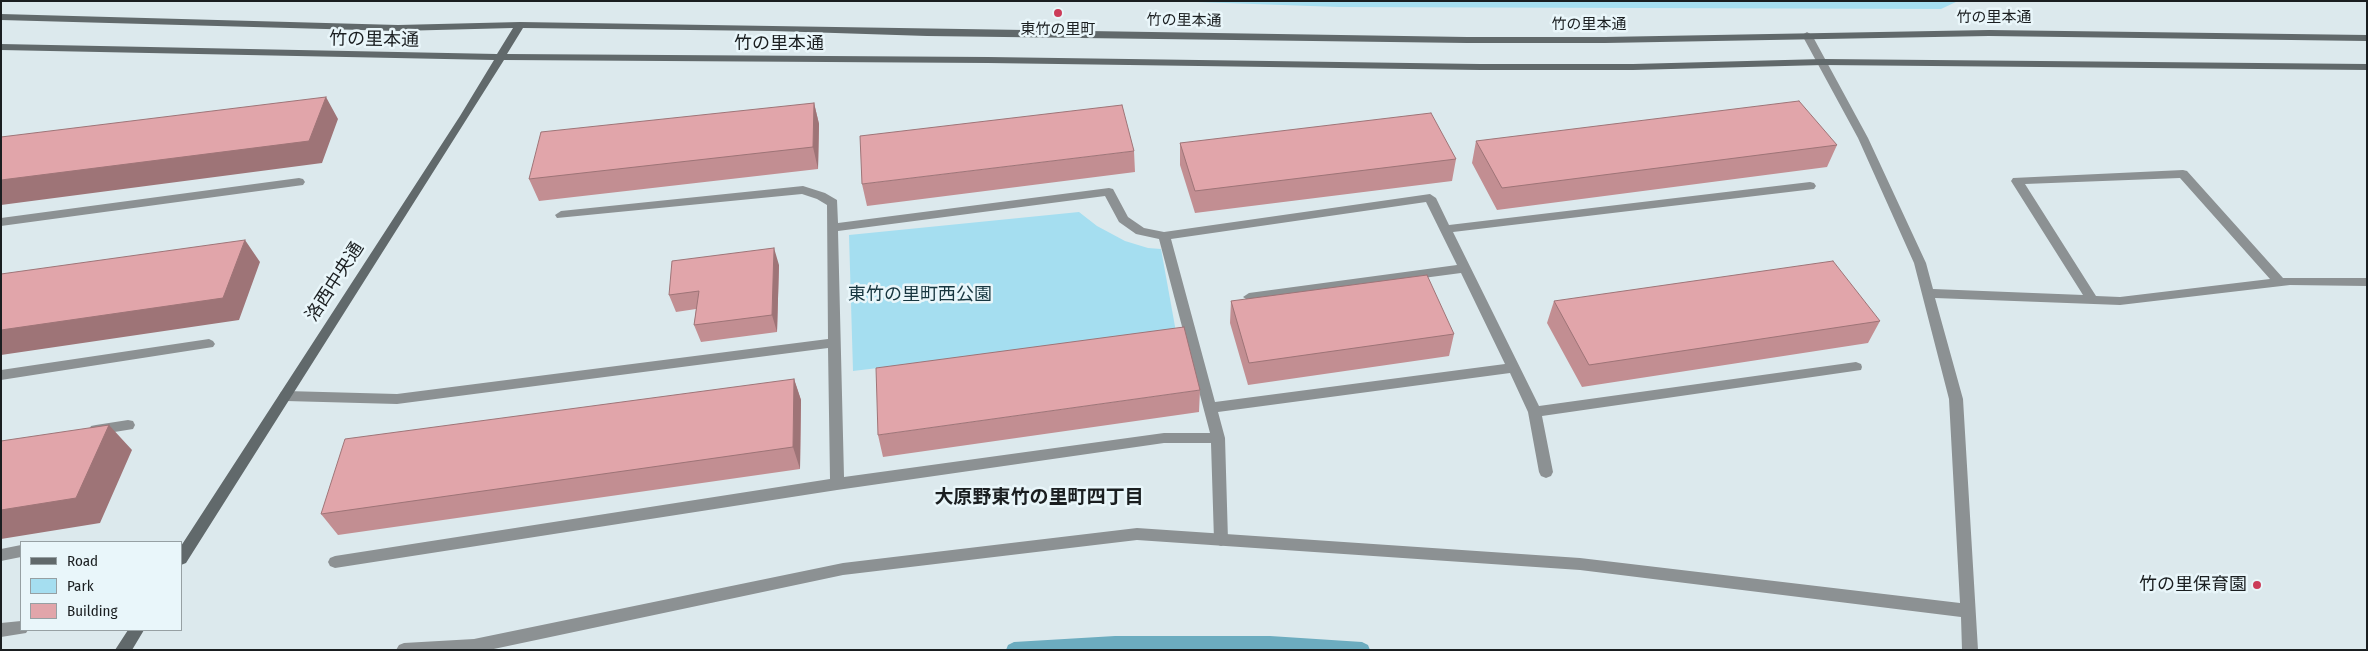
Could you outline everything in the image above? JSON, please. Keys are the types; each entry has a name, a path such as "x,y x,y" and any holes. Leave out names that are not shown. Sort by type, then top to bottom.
{"street":[{"name":"竹の里本通","path":"1,17 398,28 520,25 1467,40 1605,40 1989,33 2367,38"},
{"name":"洛西中央通","path":"182,557 465,116 520,25"},
{"path":"1807,35 1863,138 1916,254 1956,399 1970,650"},
{"name":"竹の里本通","path":"1,47 500,57 988,60 1561,68 1823,62 2367,67"},
{"path":"2092,300 2017,181 2183,174 2280,282"},
{"path":"1,222 299,182"},
{"path":"1446,229 1810,186"},
{"path":"561,215 802,190 821,196 833,203 836,484"},
{"path":"832,228 1109,192 1124,219 1140,231 1164,236 1430,198 1536,412 1546,472"},
{"path":"1164,236 1218,438 1221,540"},
{"path":"1249,298 1465,268"},
{"path":"1927,293 2120,301 2280,282 2367,282"},
{"path":"286,396 397,399 834,343"},
{"path":"1,375 209,344"},
{"path":"1210,408 1514,368"},
{"path":"1536,412 1856,368"},
{"path":"79,433 128,425"},
{"path":"336,562 836,484 1164,438 1218,438"},
{"path":"404,650 474,646 843,569 1137,534 1580,564 1968,611"},
{"path":"1,555 20,552"},
{"path":"1,630 20,628"},
{"path":"124,650 135,631"}],"green space":[{"path":"1169,1 1958,1 1941,9 1339,7"},
{"name":"東竹の里町西公園","path":"1079,212 1097,226 1125,241 1148,248 1161,249 1176,332 853,371 849,235"}],"building":[{"path":"326,97 309,141 1,180 1,137"},
{"path":"1799,101 1837,145 1502,188 1476,141"},
{"path":"814,103 813,147 529,179 541,132"},
{"path":"1122,105 1134,151 862,184 860,136"},
{"path":"1431,113 1456,159 1195,191 1180,143"},
{"path":"245,240 223,298 1,330 1,274"},
{"path":"774,248 772,315 694,325 699,291 669,295 672,261"},
{"path":"1833,261 1880,321 1589,365 1554,301"},
{"path":"1427,275 1454,334 1249,363 1231,301"},
{"path":"1184,327 1200,390 878,435 876,368"},
{"path":"794,379 793,447 321,514 345,439"},
{"path":"109,425 76,498 1,510 1,441"}],"waterway":[{"path":"1014,650 1115,644 1270,644 1362,650"}],"place":[{"name":"東竹の里町","path":"1058,13"},
{"name":"竹の里保育園","path":"2257,585"}],"district":[{"name":"大原野東竹の里町四丁目","path":"1039,498"}]}
